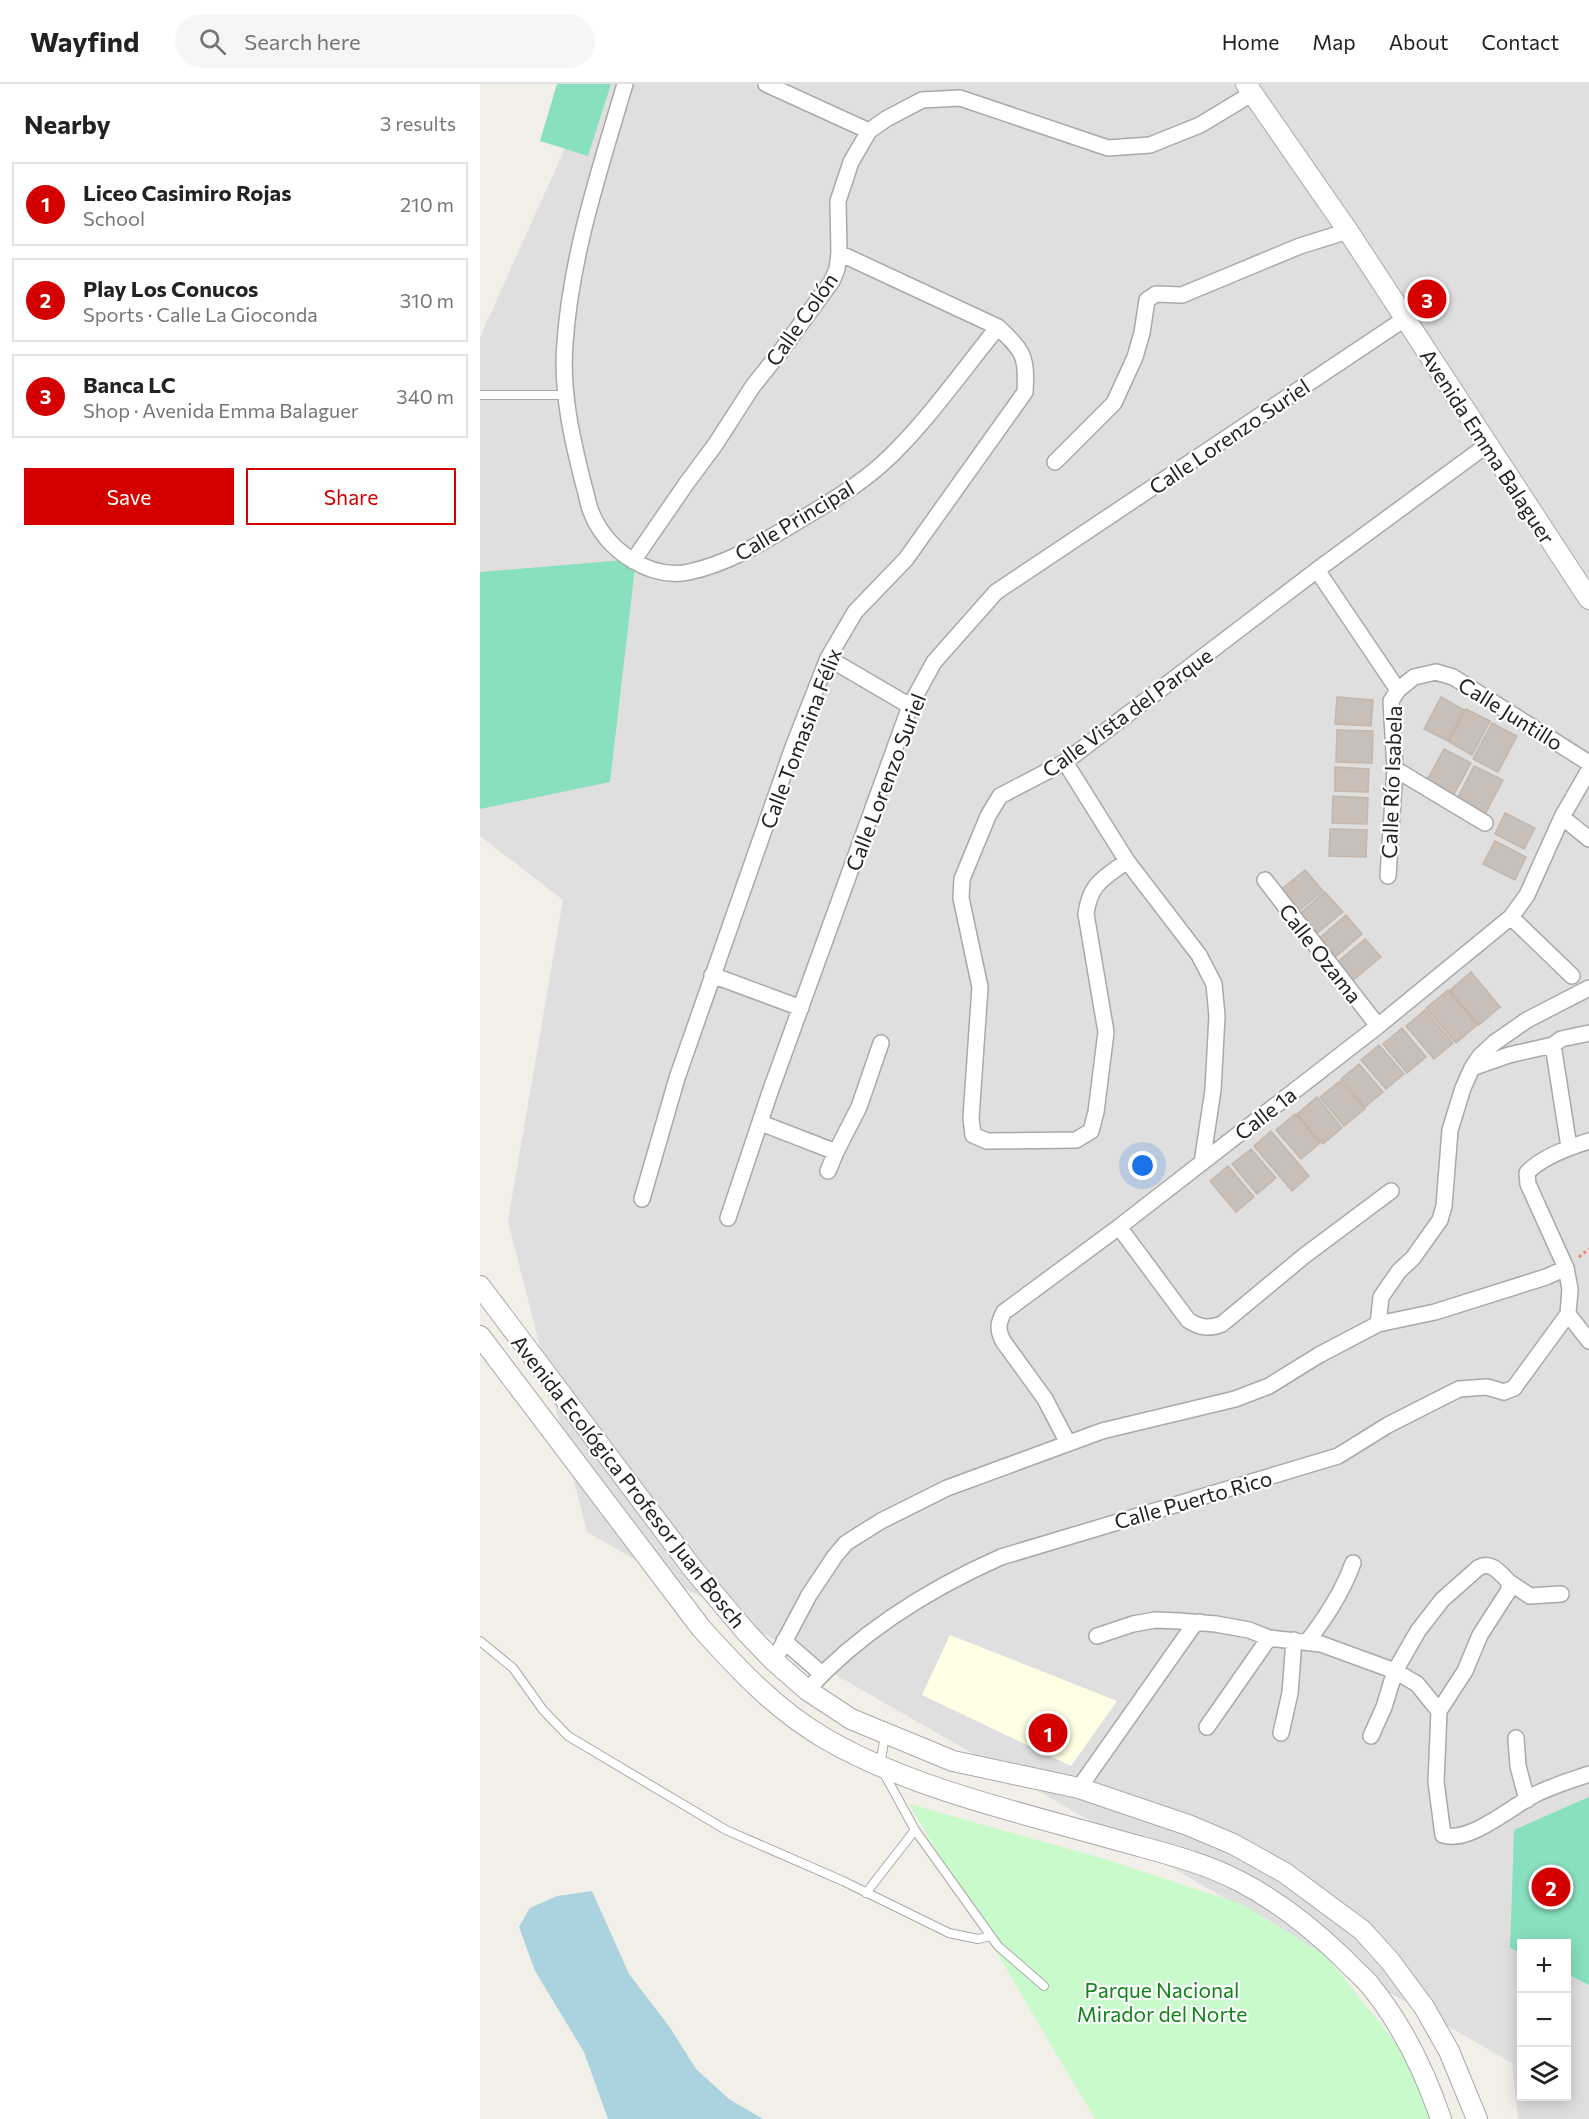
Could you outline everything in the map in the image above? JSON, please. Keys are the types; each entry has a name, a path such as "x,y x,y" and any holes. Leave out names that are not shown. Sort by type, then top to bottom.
{"street":[{"name":"Calle Principal","path":"625,84 577,257 565,343 564,395 591,514 609,543 633,561 664,572 687,573 722,562 749,550 848,490 882,463 910,434 998,327"},
{"path":"766,84 869,131"},
{"name":"Calle Colón","path":"633,561 715,445 753,386 832,281 837,269 839,253 838,201 850,162 869,131 886,118 922,100 960,98 1108,148 1150,145 1200,125 1249,88"},
{"name":"Avenida Emma Balaguer","path":"1249,88 1406,318 1589,599"},
{"path":"1055,462 1114,403 1135,357 1142,333 1147,300 1156,294 1182,295 1300,246 1348,231"},
{"name":"Calle Tomasina Félix","path":"642,1199 677,1078 712,975 828,658 855,612 906,559 1025,392 1026,365 1017,346 998,327 839,253"},
{"name":"Calle Lorenzo Suriel","path":"728,1218 910,705 934,662 996,592 1406,318"},
{"name":"Calle Vista del Parque","path":"1127,861 1097,883 1088,899 1086,914 1106,1032 1096,1112 1091,1131 1076,1140 987,1142 973,1136 971,1118 980,987 961,898 962,879 988,816 1000,796 1065,762 1317,570 1487,445"},
{"name":"Calle Río Isabela","path":"1317,570 1398,690 1391,701 1395,769 1388,876"},
{"path":"828,658 910,705"},
{"name":"Calle Juntillo","path":"1398,690 1414,677 1436,672 1454,677 1589,763"},
{"path":"1065,762 1127,861 1199,956 1214,984 1217,1016 1213,1090 1202,1162"},
{"path":"1395,769 1485,823"},
{"name":"Calle 1a","path":"1068,1443 1046,1399 1008,1351 998,1331 998,1325 1004,1312 1119,1227 1378,1026 1511,917 1527,895 1562,817 1589,770"},
{"path":"1562,817 1589,839"},
{"name":"Calle Ozama","path":"1264,880 1378,1026"},
{"path":"1511,917 1572,976"},
{"path":"712,975 801,1008"},
{"path":"1378,1324 1381,1297 1440,1220 1444,1206 1450,1130 1472,1068 1480,1056 1494,1043 1527,1020 1589,988"},
{"path":"1472,1068 1509,1055 1553,1045 1561,1039 1589,1033"},
{"path":"828,1172 859,1107 881,1043"},
{"path":"1553,1045 1569,1147"},
{"path":"761,1123 836,1152"},
{"path":"1589,1141 1569,1147 1532,1167 1527,1173 1528,1184 1566,1268 1570,1289 1568,1314 1589,1341"},
{"path":"1119,1227 1188,1320 1205,1328 1215,1327 1222,1324 1304,1256 1391,1191"},
{"path":"774,1661 823,1572 846,1543 862,1531 947,1488 1102,1431 1251,1394 1269,1386 1356,1334 1378,1324 1436,1312 1546,1277 1566,1268"},
{"name":"Avenida Ecológica Profesor Juan Bosch","path":"480,1286 693,1569 774,1661 807,1690 851,1719 885,1735 953,1761 1079,1788 1188,1825 1233,1844 1285,1873 1362,1930 1390,1961 1424,2007 1449,2051 1477,2119"},
{"name":"Calle Puerto Rico","path":"807,1690 865,1635 959,1576 1001,1557 1338,1456 1388,1425 1459,1389 1487,1387 1504,1392 1514,1388 1568,1314"},
{"name":"Avenida Ecológica Profesor Juan Bosch","path":"480,1336 701,1628 741,1672 780,1706 825,1739 880,1766 936,1788 1186,1859 1238,1880 1278,1904 1313,1929 1369,1983 1395,2021 1418,2063 1441,2119"},
{"path":"1281,1733 1300,1641 1331,1610 1346,1583 1353,1563"},
{"path":"1371,1736 1384,1707 1395,1671 1418,1631 1442,1600 1478,1568 1483,1565 1492,1566 1509,1582 1530,1596 1561,1594"},
{"path":"1509,1582 1509,1590 1480,1635 1465,1671 1439,1711 1436,1782 1443,1835 1451,1838 1487,1825 1537,1794 1589,1774"},
{"path":"1097,1636 1133,1624 1155,1620 1200,1622 1249,1630 1269,1638 1329,1647 1395,1671 1417,1684 1439,1711"},
{"path":"1079,1788 1193,1626 1200,1622"},
{"path":"1207,1727 1269,1638"},
{"path":"784,1641 822,1674"},
{"path":"1516,1738 1518,1766 1527,1800"}],"lane":[{"path":"480,395 564,395"},
{"path":"480,1641 513,1668 543,1710 568,1736 726,1830 949,1932 978,1939 991,1936"},
{"path":"885,1735 880,1766 915,1830 998,1946 1044,1986"},
{"path":"866,1893 915,1830"}],"shaded area":[{"path":"594,84 1589,84 1589,2119 1518,2119 1512,2063 587,1532 508,1221 563,900 480,836 480,337"},
{"path":"950,1635 1117,1701 1071,1766 922,1695"}],"green space":[{"path":"557,84 611,84 588,156 540,141"},
{"path":"636,559 610,782 480,809 480,572"},
{"path":"1589,1797 1589,1985 1571,1976 1571,1939 1517,1939 1517,1951 1510,1948 1514,1830"},
{"name":"Parque Nacional Mirador del Norte","path":"909,1804 1105,1859 1244,1905 1326,1956 1410,2061 1429,2119 1095,2119"}],"water":[{"path":"592,1891 629,1974 669,2026 696,2069 729,2099 763,2119 608,2119 584,2052 535,1971 519,1927 530,1908 557,1896"}],"building":[{"path":"1430,291 1435,298 1423,306 1418,299"},
{"path":"1337,697 1373,700 1371,726 1335,724"},
{"path":"1441,697 1464,710 1448,741 1424,729"},
{"path":"1466,709 1490,721 1472,755 1449,742"},
{"path":"1492,723 1517,736 1498,772 1473,759"},
{"path":"1337,730 1373,731 1372,763 1336,762"},
{"path":"1444,749 1471,763 1452,798 1425,784"},
{"path":"1474,766 1503,780 1484,816 1456,801"},
{"path":"1335,767 1369,769 1368,792 1335,791"},
{"path":"1333,796 1368,798 1367,824 1332,823"},
{"path":"1505,813 1535,828 1524,849 1495,834"},
{"path":"1330,829 1367,830 1366,857 1329,856"},
{"path":"1495,841 1526,857 1515,880 1483,864"},
{"path":"1305,870 1323,891 1296,913 1278,892"},
{"path":"1325,892 1343,912 1315,935 1298,915"},
{"path":"1346,915 1362,934 1333,959 1317,940"},
{"path":"1365,939 1381,957 1351,982 1335,964"},
{"path":"1471,972 1500,1007 1479,1025 1450,990"},
{"path":"1448,990 1477,1025 1456,1043 1426,1008"},
{"path":"1425,1010 1453,1043 1434,1059 1406,1026"},
{"path":"1402,1028 1426,1057 1407,1073 1383,1044"},
{"path":"1379,1045 1404,1074 1386,1089 1361,1060"},
{"path":"1359,1064 1383,1092 1365,1107 1341,1079"},
{"path":"1340,1081 1365,1109 1344,1126 1320,1097"},
{"path":"1317,1097 1342,1128 1323,1144 1297,1114"},
{"path":"1295,1114 1320,1143 1301,1159 1276,1130"},
{"path":"1271,1131 1309,1176 1292,1191 1254,1146"},
{"path":"1251,1149 1276,1178 1257,1194 1232,1164"},
{"path":"1228,1166 1254,1197 1236,1212 1210,1181"}],"place":[{"name":"Banca LC","path":"1427,299"},
{"name":"Liceo Casimiro Rojas","path":"1048,1733"},
{"name":"Play Los Conucos","path":"1551,1887"}]}
